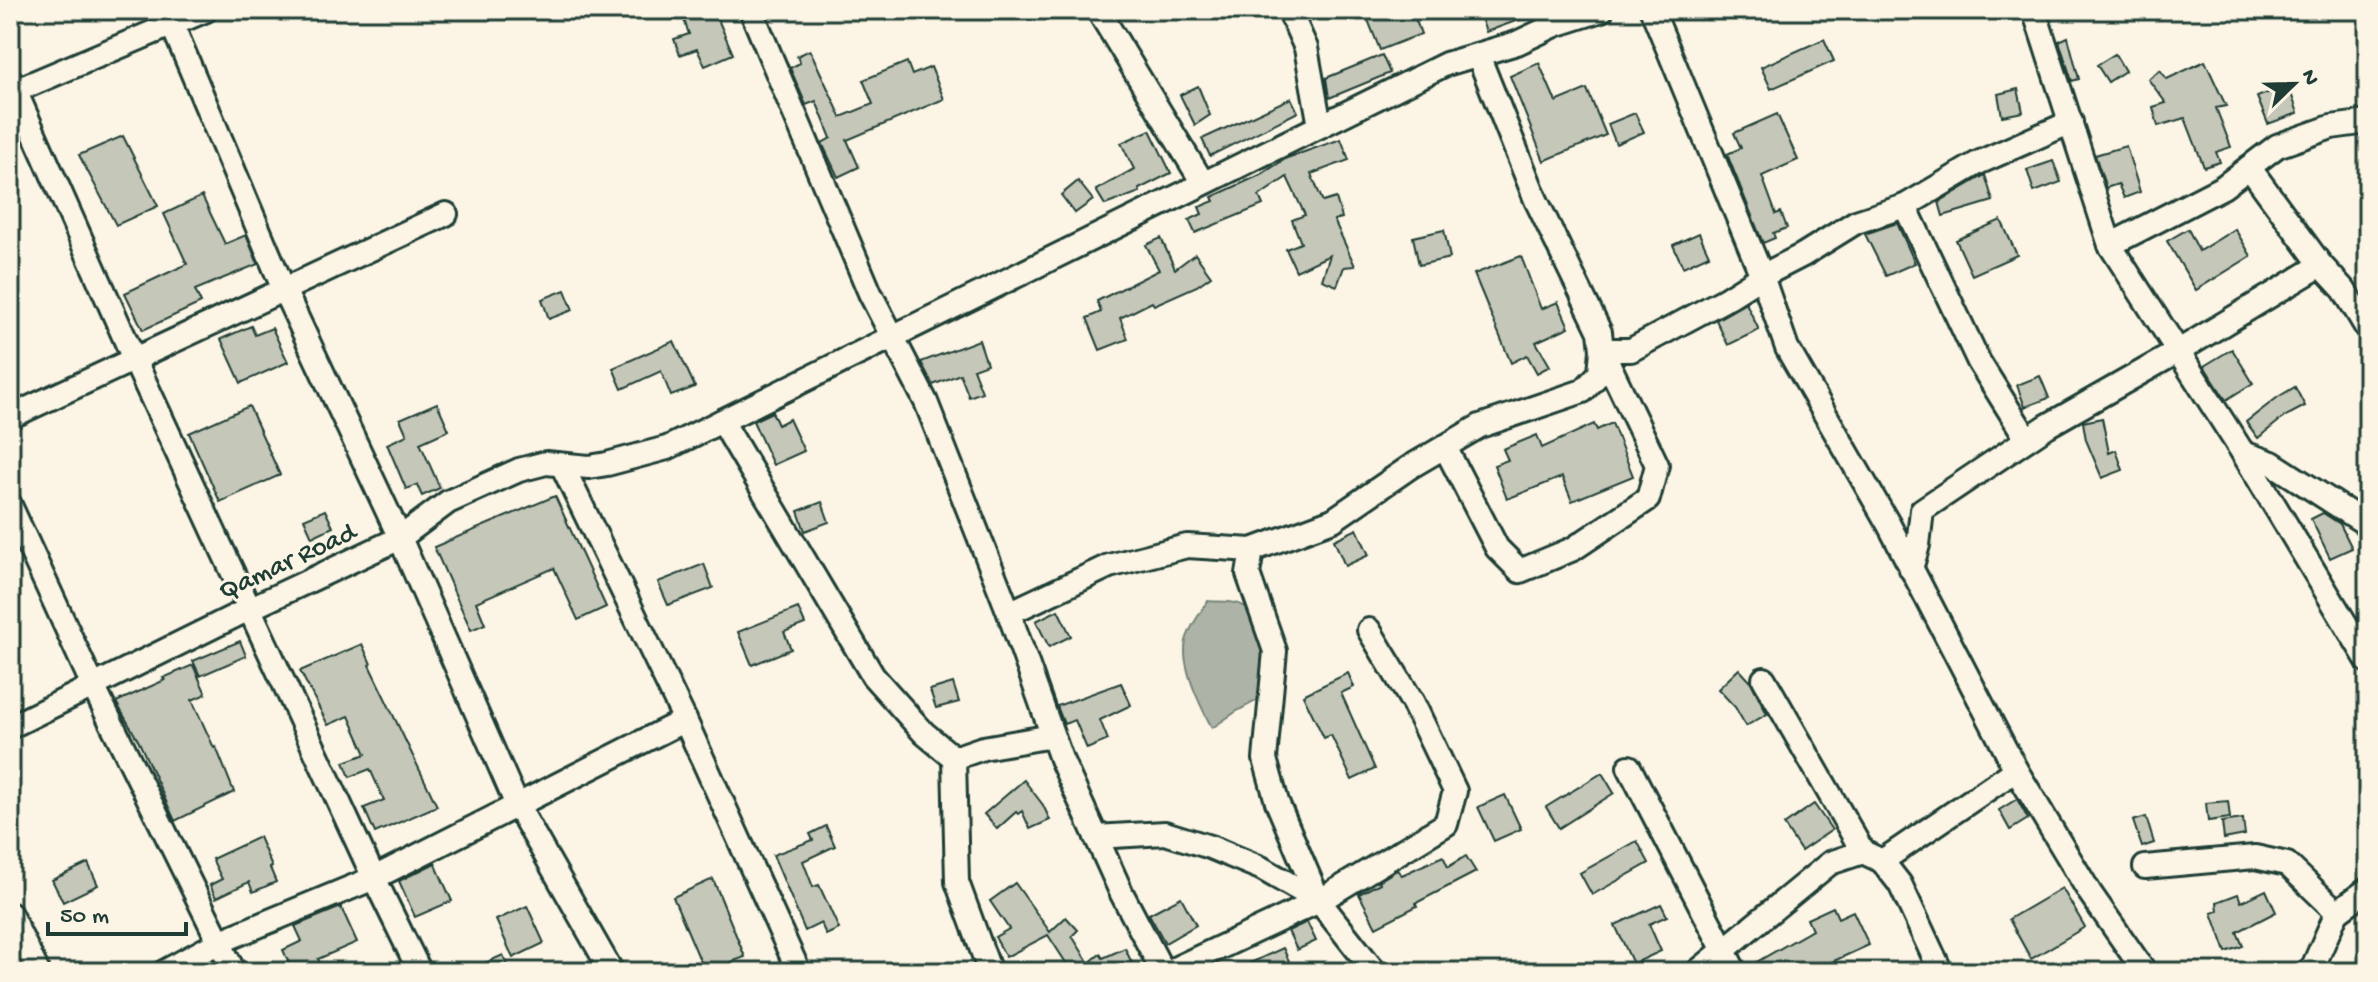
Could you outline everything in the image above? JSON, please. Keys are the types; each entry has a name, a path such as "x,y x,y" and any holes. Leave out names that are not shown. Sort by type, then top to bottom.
{"street":[{"path":"206,10 169,17 11,87 249,609 420,972"},
{"path":"751,10 870,293 926,402 1009,613 1052,736 1122,894 1165,972 1319,901 1446,824 1455,791 1413,703 1369,630"},
{"path":"1098,10 1203,183"},
{"path":"1289,10 1306,48 1320,126"},
{"name":"Qamar Road","path":"10,727 400,538 448,502 519,470 546,463 589,467 667,448 1446,64 1517,43 1560,18 1602,10"},
{"path":"1652,10 1762,276 1787,348 1911,569 2016,770 2090,893 2145,972"},
{"path":"2034,10 2110,245 2243,453 2368,661"},
{"path":"169,17 284,290 400,538 517,805 612,972"},
{"path":"1009,613 1109,566 1187,546 1252,550 1333,520 1410,467 1480,426 1583,391 1600,373 1600,332 1536,200 1478,55"},
{"path":"1602,350 1631,350 1724,300 1856,222 1905,206 1978,163 2071,122"},
{"path":"2110,245 2223,187 2277,146 2331,127 2368,122"},
{"path":"2249,167 2321,265 2344,290 2368,330"},
{"path":"1905,206 1979,362 2027,439"},
{"path":"10,417 446,214"},
{"path":"1911,569 1918,545 1922,510 2027,439 2321,265"},
{"path":"1445,447 1497,548 1520,571 1573,549 1648,499 1657,465 1602,350"},
{"path":"722,421 873,676 924,733 954,758 957,882 990,972"},
{"path":"2243,453 2272,463 2368,525"},
{"path":"562,465 685,720 799,972"},
{"path":"10,505 94,688 234,972"},
{"path":"1252,550 1248,574 1275,651 1265,759 1277,802 1319,901 1375,972"},
{"path":"1764,679 1872,856 1900,884 1941,972"},
{"path":"164,972 219,942 374,878 685,720"},
{"path":"954,758 983,748 1052,736"},
{"path":"1629,767 1735,972"},
{"path":"1697,972 1830,863 1872,856 2016,770"},
{"path":"1096,837 1165,833 1261,868 1319,901"},
{"path":"2145,867 2255,857 2287,864 2337,912"},
{"path":"2312,970 2337,912 2368,889"},
{"path":"10,914 38,972"}],"shaded area":[{"path":"1208,601 1239,604 1258,619 1266,643 1269,694 1212,728 1193,686 1185,651 1190,631"}],"building":[{"path":"701,10 714,10 733,54 705,66 697,49 680,55 674,39 689,34 683,17"},
{"path":"1364,10 1412,10 1421,34 1380,50"},
{"path":"1478,10 1540,10 1540,12 1486,32"},
{"path":"2068,37 2079,79 2072,81 2059,41"},
{"path":"1824,39 1834,61 1771,89 1761,67"},
{"path":"810,50 841,117 873,104 863,80 907,62 912,75 931,67 944,99 847,140 859,167 838,177 822,143 831,138 816,101 806,105 790,68 800,63 797,56"},
{"path":"2115,54 2125,71 2108,82 2097,65"},
{"path":"1382,55 1390,73 1329,98 1326,78"},
{"path":"2205,61 2226,106 2216,108 2231,147 2216,152 2220,162 2204,167 2185,118 2158,126 2153,107 2166,103 2148,79 2160,70 2167,79"},
{"path":"1539,63 1556,102 1587,89 1606,135 1544,161 1510,76"},
{"path":"2288,85 2298,113 2268,124 2257,97"},
{"path":"1198,86 1210,115 1195,125 1180,95"},
{"path":"2018,89 2023,112 2002,116 1998,94"},
{"path":"1291,98 1298,112 1210,156 1202,139"},
{"path":"1635,113 1644,132 1616,144 1608,124"},
{"path":"1777,114 1798,160 1762,176 1776,214 1781,212 1787,228 1773,233 1775,238 1763,243 1727,154 1741,148 1734,133"},
{"path":"1150,130 1171,173 1139,189 1140,192 1105,205 1096,190 1134,169 1121,143"},
{"path":"123,136 158,206 116,225 79,155"},
{"path":"1341,139 1349,160 1311,174 1323,202 1336,198 1342,218 1334,220 1355,266 1344,267 1337,286 1322,280 1330,255 1296,271 1286,249 1301,243 1292,220 1305,215 1287,177 1259,196 1263,205 1195,233 1189,220 1202,214 1199,207 1214,201 1212,197 1260,175 1287,158"},
{"path":"2126,146 2140,192 2124,198 2118,184 2106,188 2095,155"},
{"path":"2053,161 2061,182 2034,192 2027,170"},
{"path":"1985,175 1993,201 1943,216 1939,202"},
{"path":"1078,181 1093,200 1075,213 1061,195"},
{"path":"202,196 225,244 246,235 258,264 195,290 201,303 143,330 125,293 187,264 164,214"},
{"path":"2001,220 2017,255 1972,275 1956,240"},
{"path":"1897,223 1915,263 1886,276 1865,234"},
{"path":"2188,229 2199,251 2235,229 2251,256 2196,290 2167,241"},
{"path":"1444,230 1450,258 1419,265 1413,237"},
{"path":"1699,233 1709,255 1683,267 1673,245"},
{"path":"1161,238 1175,269 1195,254 1211,276 1197,286 1154,305 1152,302 1120,318 1128,339 1100,350 1087,318 1101,312 1097,301 1159,270 1146,245"},
{"path":"1521,256 1541,309 1558,302 1569,327 1536,342 1550,366 1537,373 1527,355 1511,363 1474,274"},
{"path":"565,290 573,310 549,319 542,299"},
{"path":"1746,303 1759,330 1728,345 1716,320"},
{"path":"251,326 255,335 272,328 288,362 241,383 221,339"},
{"path":"979,340 987,364 973,369 982,392 969,397 960,374 933,385 921,362"},
{"path":"674,341 695,387 671,396 661,371 622,389 613,368"},
{"path":"2232,349 2253,383 2226,400 2204,366"},
{"path":"2040,376 2049,398 2025,407 2017,385"},
{"path":"2295,387 2305,406 2284,417 2258,438 2246,422"},
{"path":"437,403 449,430 420,443 440,488 422,496 417,485 406,489 387,444 407,435 400,419"},
{"path":"249,406 280,475 220,502 189,433"},
{"path":"772,412 778,425 789,419 804,451 773,465 753,421"},
{"path":"2102,418 2109,453 2116,450 2123,470 2102,478 2086,440 2083,422"},
{"path":"1612,423 1633,476 1572,501 1562,477 1507,499 1494,465 1508,460 1503,449 1537,435 1542,448 1594,424 1597,430"},
{"path":"555,496 606,607 578,620 554,568 476,602 485,624 471,630 434,547"},
{"path":"822,502 829,522 805,531 798,511"},
{"path":"325,510 333,527 312,537 304,519"},
{"path":"2323,513 2340,524 2352,548 2330,558 2311,519"},
{"path":"1357,529 1369,555 1345,566 1334,540"},
{"path":"704,564 713,588 668,605 658,582"},
{"path":"798,608 805,624 784,632 791,649 752,665 738,632"},
{"path":"1058,610 1071,636 1049,647 1036,621"},
{"path":"240,641 246,656 200,676 193,661"},
{"path":"362,644 369,665 437,806 375,833 364,808 384,800 370,769 350,777 344,762 366,754 349,716 328,725 300,671"},
{"path":"193,665 206,694 192,700 234,792 175,821 139,742 116,702"},
{"path":"1739,669 1751,682 1767,714 1746,726 1735,707 1718,689"},
{"path":"1348,673 1354,687 1341,693 1375,769 1352,780 1331,735 1324,738 1303,695"},
{"path":"953,683 959,702 936,708 930,690"},
{"path":"1121,683 1131,705 1100,720 1108,740 1087,749 1075,720 1064,724 1057,706"},
{"path":"1602,773 1614,793 1559,828 1546,807"},
{"path":"1024,780 1050,820 1030,829 1022,811 1016,812 997,829 984,814"},
{"path":"1505,795 1521,829 1494,841 1478,807"},
{"path":"2017,799 2028,819 2010,830 1999,810"},
{"path":"2228,801 2230,818 2208,821 2206,803"},
{"path":"1814,804 1832,830 1801,851 1784,825"},
{"path":"2146,817 2154,843 2142,847 2133,821"},
{"path":"2243,819 2245,835 2224,839 2222,822"},
{"path":"826,826 835,846 803,861 813,887 819,885 839,929 826,935 821,923 805,931 773,855 813,840 810,834"},
{"path":"259,837 276,882 253,892 249,882 216,898 210,885 222,879 212,859"},
{"path":"1637,841 1649,863 1592,895 1580,873"},
{"path":"1443,856 1448,867 1466,856 1476,872 1376,927 1359,894 1397,870 1402,875"},
{"path":"88,863 98,885 63,902 52,880"},
{"path":"435,863 452,901 415,917 399,881"},
{"path":"713,879 745,957 723,965 726,972 705,972 673,897"},
{"path":"1015,883 1050,932 1066,917 1078,930 1072,936 1089,963 1100,954 1103,958 1125,948 1136,972 1072,972 1048,935 1006,957 995,937 1009,929 990,901"},
{"path":"2062,888 2085,927 2031,959 2009,919"},
{"path":"2266,890 2276,912 2237,932 2243,946 2226,952 2212,913 2218,911 2217,902 2238,894 2241,902"},
{"path":"1181,897 1196,925 1165,943 1149,914"},
{"path":"1661,904 1667,916 1649,924 1661,951 1633,964 1615,925"},
{"path":"527,906 544,943 513,958 496,920"},
{"path":"341,907 357,942 318,959 324,972 293,972 283,950 302,941 295,926"},
{"path":"1833,907 1838,918 1853,911 1869,945 1825,965 1829,972 1749,972 1748,967 1812,930 1807,919"},
{"path":"1307,922 1316,941 1297,950 1288,931"},
{"path":"1283,948 1294,972 1231,972"},
{"path":"503,955 511,972 465,972"}]}
